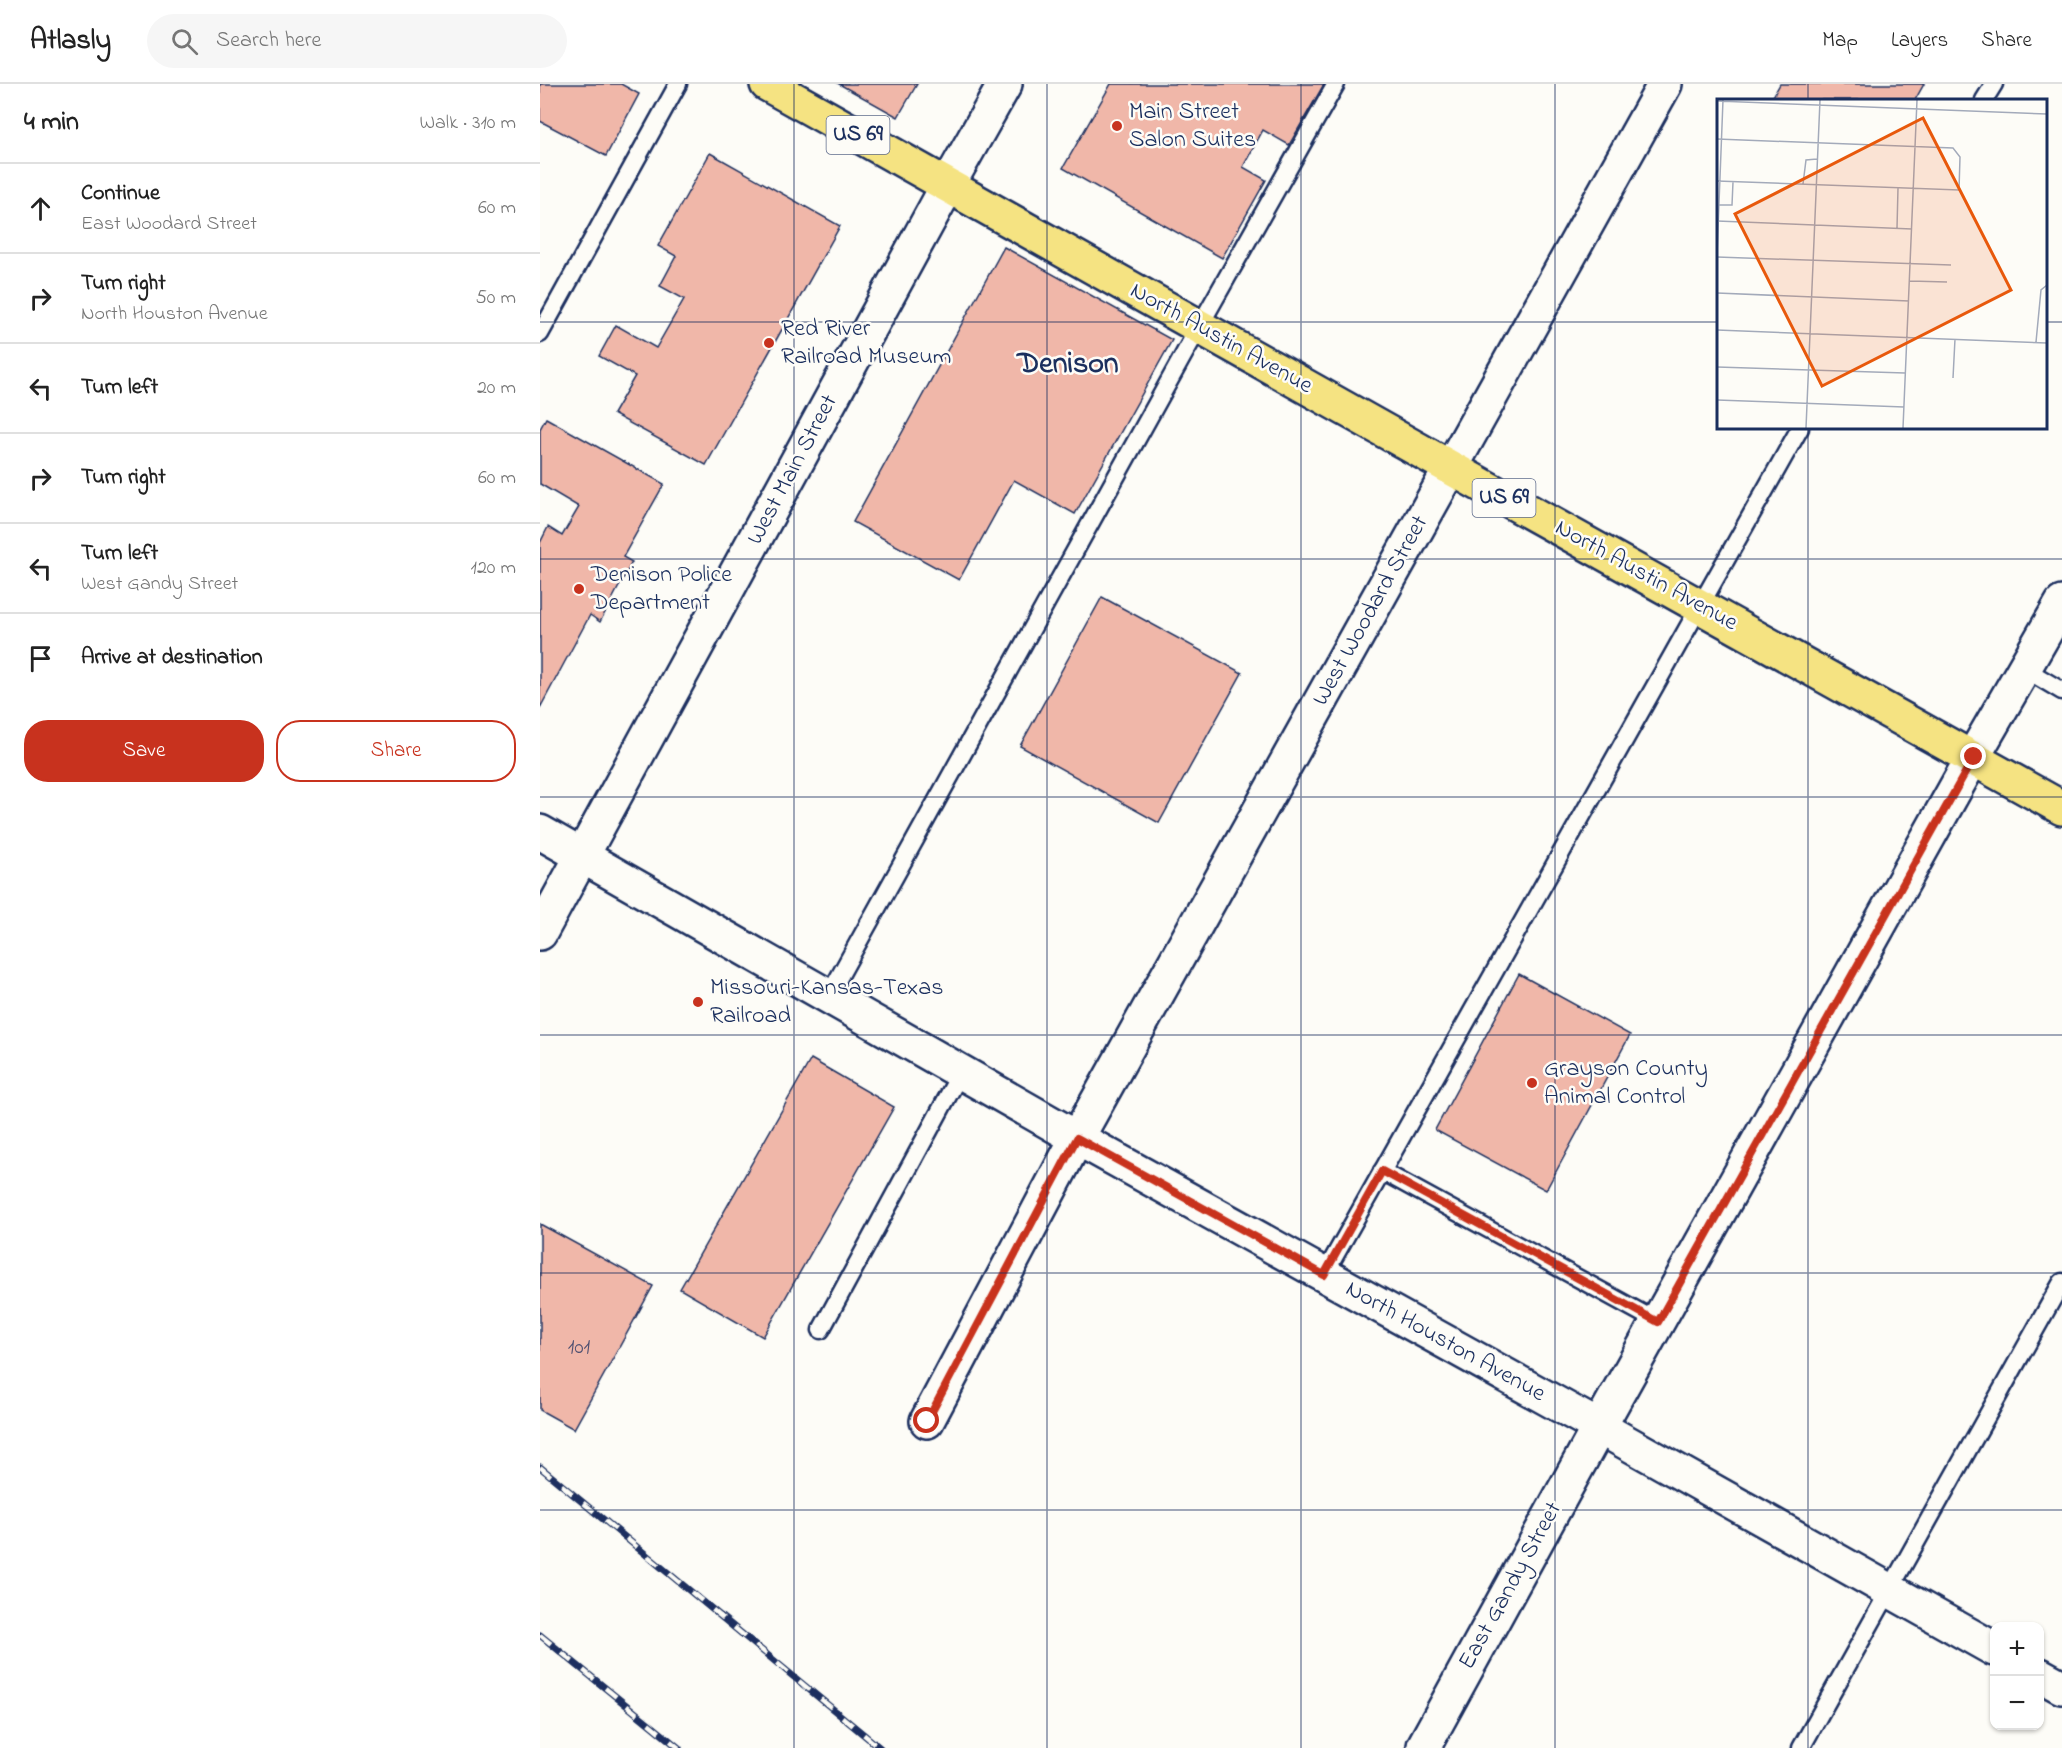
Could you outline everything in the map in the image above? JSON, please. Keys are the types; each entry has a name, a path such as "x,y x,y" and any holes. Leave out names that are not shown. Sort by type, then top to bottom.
{"highway":[{"name":"US 69","path":"767,84 948,185"},
{"name":"North Austin Avenue","path":"948,185 1451,468 2062,807"}],"street":[{"name":"West Main Street","path":"540,933 1005,84"},
{"name":"West Woodard Street","path":"927,1421 1077,1138 1665,84"},
{"name":"East Gandy Street","path":"1426,1747 1599,1426 2062,603"},
{"name":"North Houston Avenue","path":"540,832 1077,1138 1599,1426 1990,1646"},
{"path":"2042,1676 2062,1687"}],"lane":[{"path":"540,334 678,84"},
{"path":"828,997 1336,84"},
{"path":"1985,99 1994,84"},
{"path":"1324,1275 1799,429"},
{"path":"2025,669 2062,691"},
{"path":"821,1329 961,1072"},
{"path":"1382,1171 1658,1322"},
{"path":"1801,1748 2062,1282"}],"building":[{"path":"540,84 621,84 639,94 606,156 540,121"},
{"path":"839,84 917,84 898,117"},
{"path":"1111,84 1324,84 1289,145 1263,130 1243,167 1266,180 1222,258 1063,168"},
{"path":"1780,84 1924,84 1916,99 1772,99"},
{"path":"710,153 840,226 706,465 613,414 635,376 599,356 616,325 656,348 684,299 660,286 676,256 658,246"},
{"path":"1004,247 1172,340 1075,514 1014,480 959,580 853,522"},
{"name":"Denison Police Department","path":"546,418 664,484 623,557 632,562 600,622 590,615 540,708 540,543 548,527 562,536 579,507 540,484 540,429"},
{"path":"1102,597 1242,673 1159,823 1020,746"},
{"name":"Grayson County Animal Control","path":"1519,974 1630,1035 1546,1190 1435,1130"},
{"path":"811,1059 894,1107 763,1337 680,1289"},
{"path":"540,1224 653,1286 574,1429 540,1410"}],"railway":[{"path":"540,1467 880,1748"},
{"path":"540,1635 679,1748"}],"place":[{"name":"Main Street Salon Suites","path":"1117,126"},
{"name":"Red River Railroad Museum","path":"769,343"},
{"name":"Denison Police Department","path":"579,589"},
{"name":"Missouri-Kansas-Texas Railroad","path":"698,1002"},
{"name":"Grayson County Animal Control","path":"1532,1083"}],"district":[{"name":"Denison","path":"1068,365"}],"route":[{"path":"927,1421 1077,1138 1324,1275 1382,1171 1658,1322 1974,757"}]}
